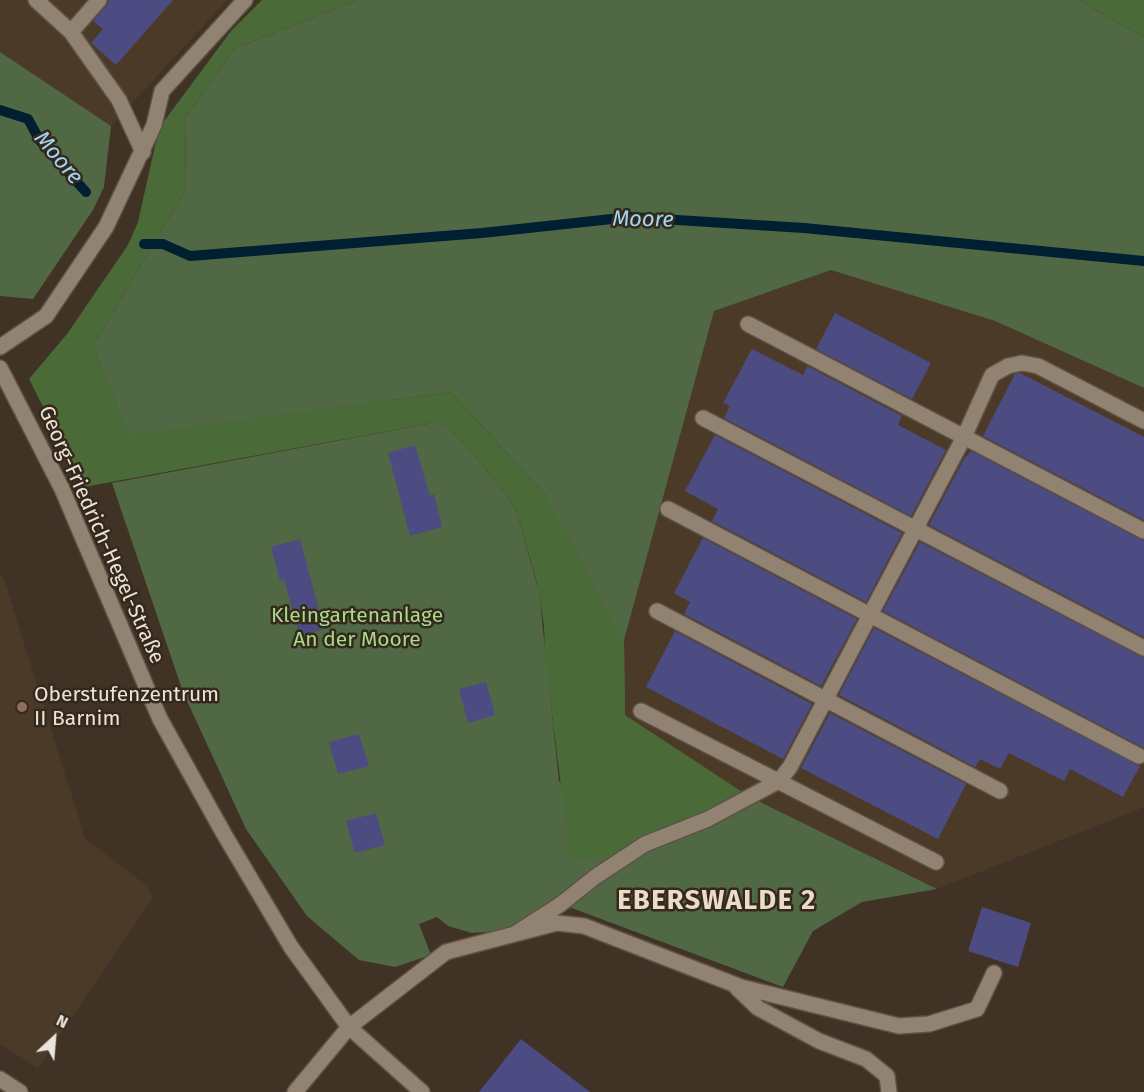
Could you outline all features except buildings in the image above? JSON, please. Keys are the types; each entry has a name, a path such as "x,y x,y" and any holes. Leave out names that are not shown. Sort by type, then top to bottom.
{"street":[{"path":"36,0 71,32 119,100 143,152"},
{"path":"71,32 99,0"},
{"path":"0,347 46,316 106,227 143,152 154,125 162,92 245,0"},
{"path":"748,324 1144,531"},
{"path":"516,933 645,844 708,819 779,781 790,767 964,437 992,375 1008,366 1022,363 1038,366 1144,421"},
{"name":"Georg-Friedrich-Hegel-Straße","path":"0,368 62,489 160,719 224,834 291,947 349,1027 422,1092"},
{"path":"704,418 1144,648"},
{"path":"668,509 1139,756"},
{"path":"657,611 1000,791"},
{"path":"641,711 936,862"},
{"path":"295,1092 349,1027 446,952 557,923 584,926 732,984 899,1026 929,1024 977,1009 994,973"},
{"path":"732,984 758,1008 819,1041 866,1059 887,1076 889,1092"},
{"path":"0,1079 20,1092"}],"shaded area":[{"path":"0,0 227,0 111,126 0,52"},
{"path":"831,270 995,321 1144,388 1144,807 937,889 750,797 625,715 624,640 714,311"},
{"name":"Oberstufenzentrum II Barnim","path":"0,575 3,576 85,838 147,886 153,897 38,1068 0,1044"}],"green space":[{"path":"262,0 357,0 234,49 186,117 185,191 93,346 129,435 451,392 547,497 624,640 625,715 750,797 621,853 588,860 570,857 545,659 544,626 537,583 517,512 476,457 448,427 438,422 84,487 29,379 67,334 128,245 138,222 159,128 231,31"},
{"path":"357,0 1078,0 1144,37 1144,388 995,321 831,270 714,311 624,640 625,715 603,813 547,497 451,392 129,436 93,346 185,191 186,117 234,49"},
{"path":"1078,0 1144,0 1144,37"},
{"path":"0,52 111,126 104,187 93,210 33,299 0,296"},
{"name":"Kleingartenanlage An der Moore","path":"438,422 448,427 476,457 517,512 539,592 559,781 621,853 565,894 543,905 520,922 500,931 472,933 448,926 437,917 419,924 431,955 395,967 359,960 307,916 246,829 183,692 112,483"},
{"path":"750,797 937,889 862,902 813,931 783,987 561,904 595,877"}],"waterway":[{"name":"Moore","path":"0,110 28,119 40,141 86,192"},
{"name":"Moore","path":"144,244 163,244 190,256 482,233 630,217 804,228 1144,261"}],"place":[{"name":"Oberstufenzentrum II Barnim","path":"22,707"}],"district":[{"name":"EBERSWALDE 2","path":"717,901"}]}
